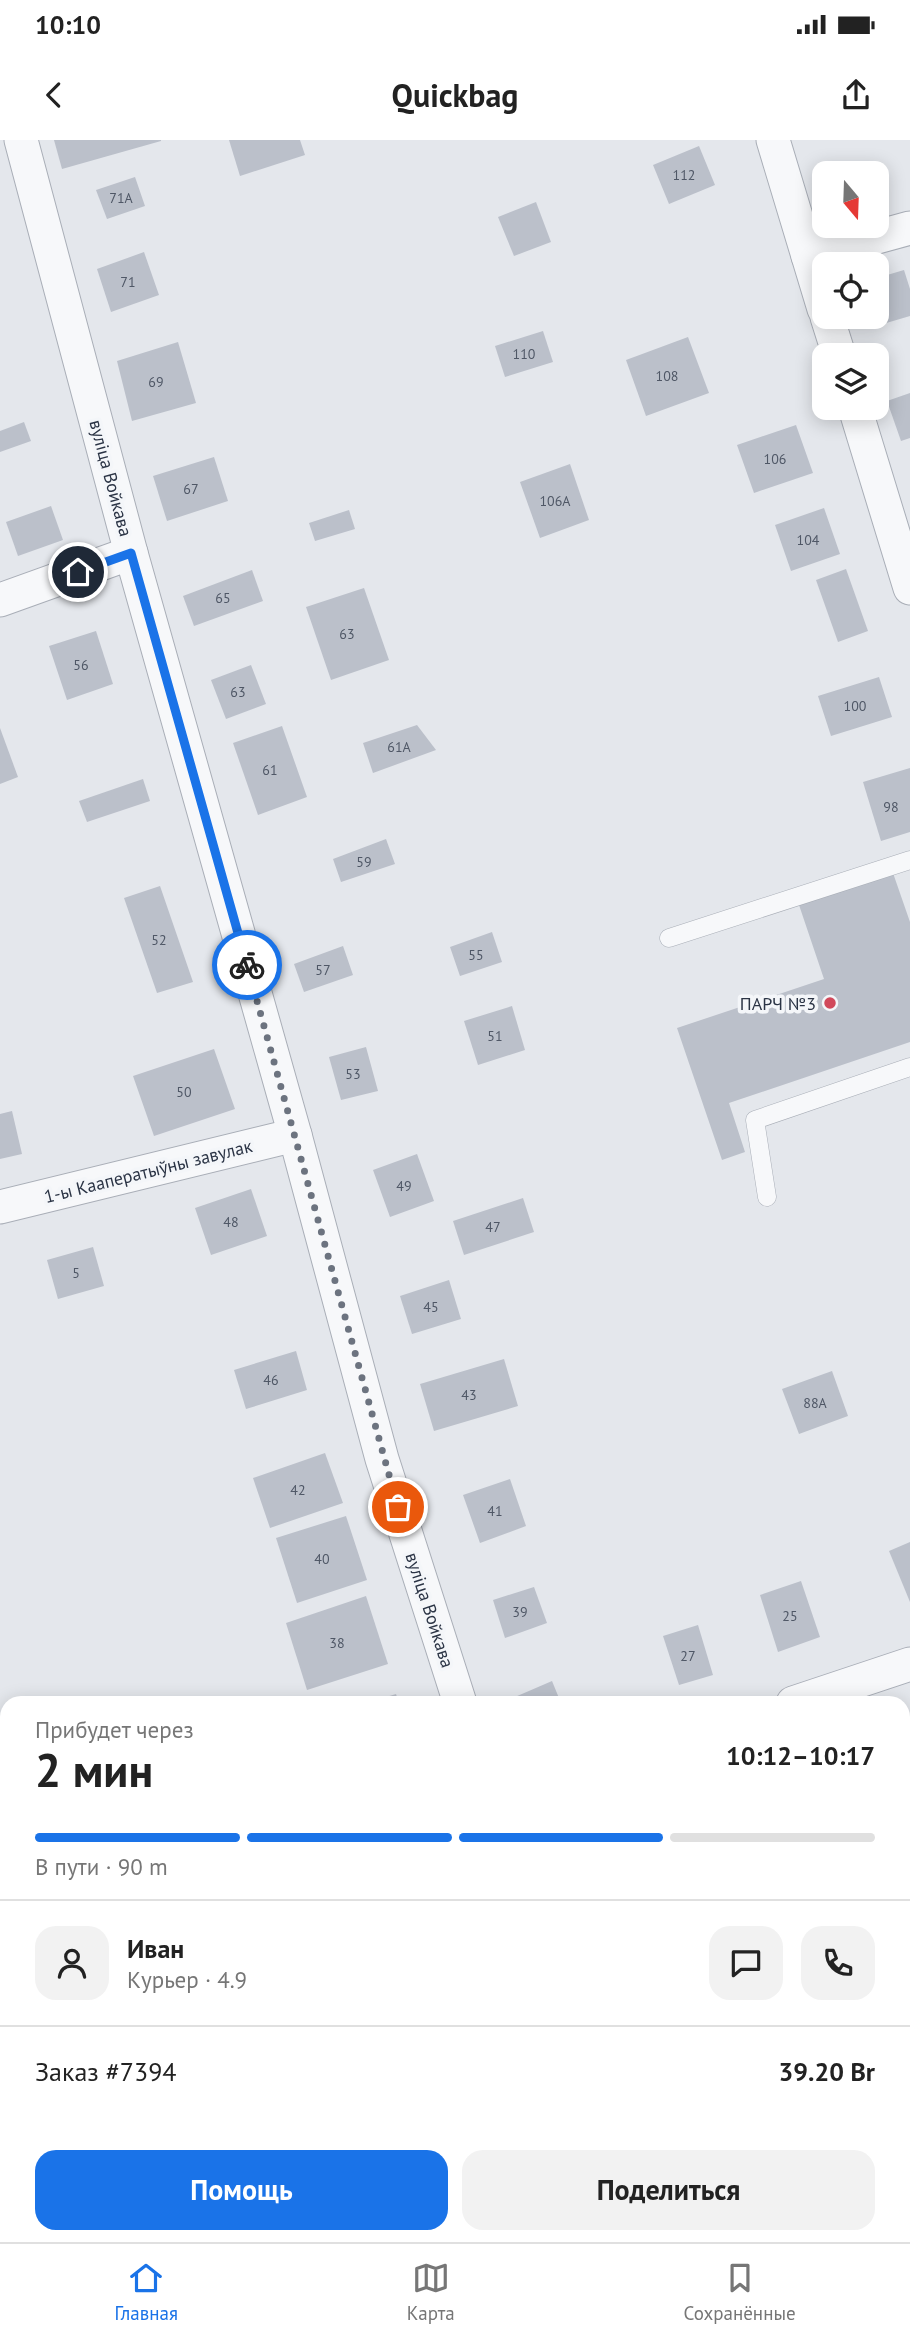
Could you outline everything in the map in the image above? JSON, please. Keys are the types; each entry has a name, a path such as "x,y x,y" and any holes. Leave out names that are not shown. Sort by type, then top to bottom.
{"street":[{"name":"вуліца Войкава","path":"21,140 131,553 295,1135 382,1459 458,1696"},
{"path":"773,140 812,269"},
{"path":"808,256 910,228"},
{"path":"859,420 910,588"},
{"path":"0,600 131,553"},
{"name":"1-ы Кааператыўны завулак","path":"0,1207 295,1135"},
{"path":"814,1696 910,1664"}],"lane":[{"path":"668,938 910,860"},
{"path":"767,1197 755,1119 910,1067"}],"building":[{"path":"54,140 161,140 161,141 62,169"},
{"path":"229,140 300,140 305,155 240,176"},
{"path":"699,146 715,185 669,204 653,165"},
{"path":"135,177 145,206 107,219 96,190"},
{"path":"536,202 551,242 514,256 498,217"},
{"path":"144,252 159,295 111,312 97,269"},
{"path":"904,270 910,289 910,316 889,322 889,274"},
{"path":"543,331 553,362 505,377 495,346"},
{"path":"688,337 709,393 646,416 626,360"},
{"path":"178,342 196,403 132,421 117,361"},
{"path":"910,393 910,438 901,441 889,400"},
{"path":"24,422 31,441 0,452 0,431"},
{"path":"796,425 813,473 754,493 737,445"},
{"path":"214,457 228,501 167,521 153,476"},
{"path":"570,464 589,520 540,538 520,482"},
{"path":"51,506 63,540 18,556 6,522"},
{"path":"824,508 840,554 791,571 775,525"},
{"path":"349,510 355,529 315,541 309,523"},
{"path":"846,569 868,631 838,642 816,580"},
{"path":"252,570 263,601 194,626 183,596"},
{"path":"364,588 389,660 331,680 306,607"},
{"path":"96,631 113,684 67,700 49,646"},
{"path":"251,665 266,704 226,719 211,680"},
{"path":"879,677 892,717 831,736 818,696"},
{"path":"417,725 436,750 373,773 363,743"},
{"path":"282,726 307,797 258,815 233,743"},
{"path":"0,728 18,777 0,784"},
{"path":"910,768 910,832 881,841 863,782"},
{"path":"143,779 150,801 87,822 79,801"},
{"path":"386,839 395,864 341,882 333,859"},
{"name":"ПАРЧ №3","path":"893,873 910,922 910,1042 729,1103 745,1152 722,1160 677,1028 824,979 799,905"},
{"path":"160,886 193,982 157,993 124,898"},
{"path":"492,932 502,962 460,976 450,947"},
{"path":"343,946 353,975 304,992 294,964"},
{"path":"512,1006 525,1050 478,1065 464,1021"},
{"path":"366,1047 378,1091 341,1100 329,1057"},
{"path":"214,1049 235,1109 154,1136 133,1076"},
{"path":"12,1111 22,1154 0,1159 0,1114"},
{"path":"417,1154 434,1201 390,1217 373,1170"},
{"path":"251,1189 267,1236 211,1255 195,1208"},
{"path":"523,1198 534,1232 464,1255 453,1221"},
{"path":"93,1247 104,1286 58,1299 47,1260"},
{"path":"449,1280 461,1319 412,1334 400,1296"},
{"path":"296,1351 307,1390 246,1409 234,1370"},
{"path":"504,1359 518,1406 434,1431 420,1384"},
{"path":"832,1371 848,1416 799,1434 782,1389"},
{"path":"325,1453 343,1503 270,1528 253,1478"},
{"path":"510,1479 526,1526 480,1543 463,1495"},
{"path":"346,1516 367,1580 297,1603 276,1538"},
{"path":"910,1542 910,1602 889,1551"},
{"path":"801,1581 820,1637 778,1652 760,1595"},
{"path":"534,1587 547,1623 505,1638 493,1600"},
{"path":"366,1596 388,1664 307,1690 286,1623"},
{"path":"698,1625 713,1675 679,1685 663,1636"},
{"path":"552,1681 558,1696 517,1696"}],"way so far":[{"path":"247,965 382,1459 398,1507"}],"place":[{"name":"ПАРЧ №3","path":"830,1003"}],"route":[{"path":"78,572 131,553 247,965"}]}
